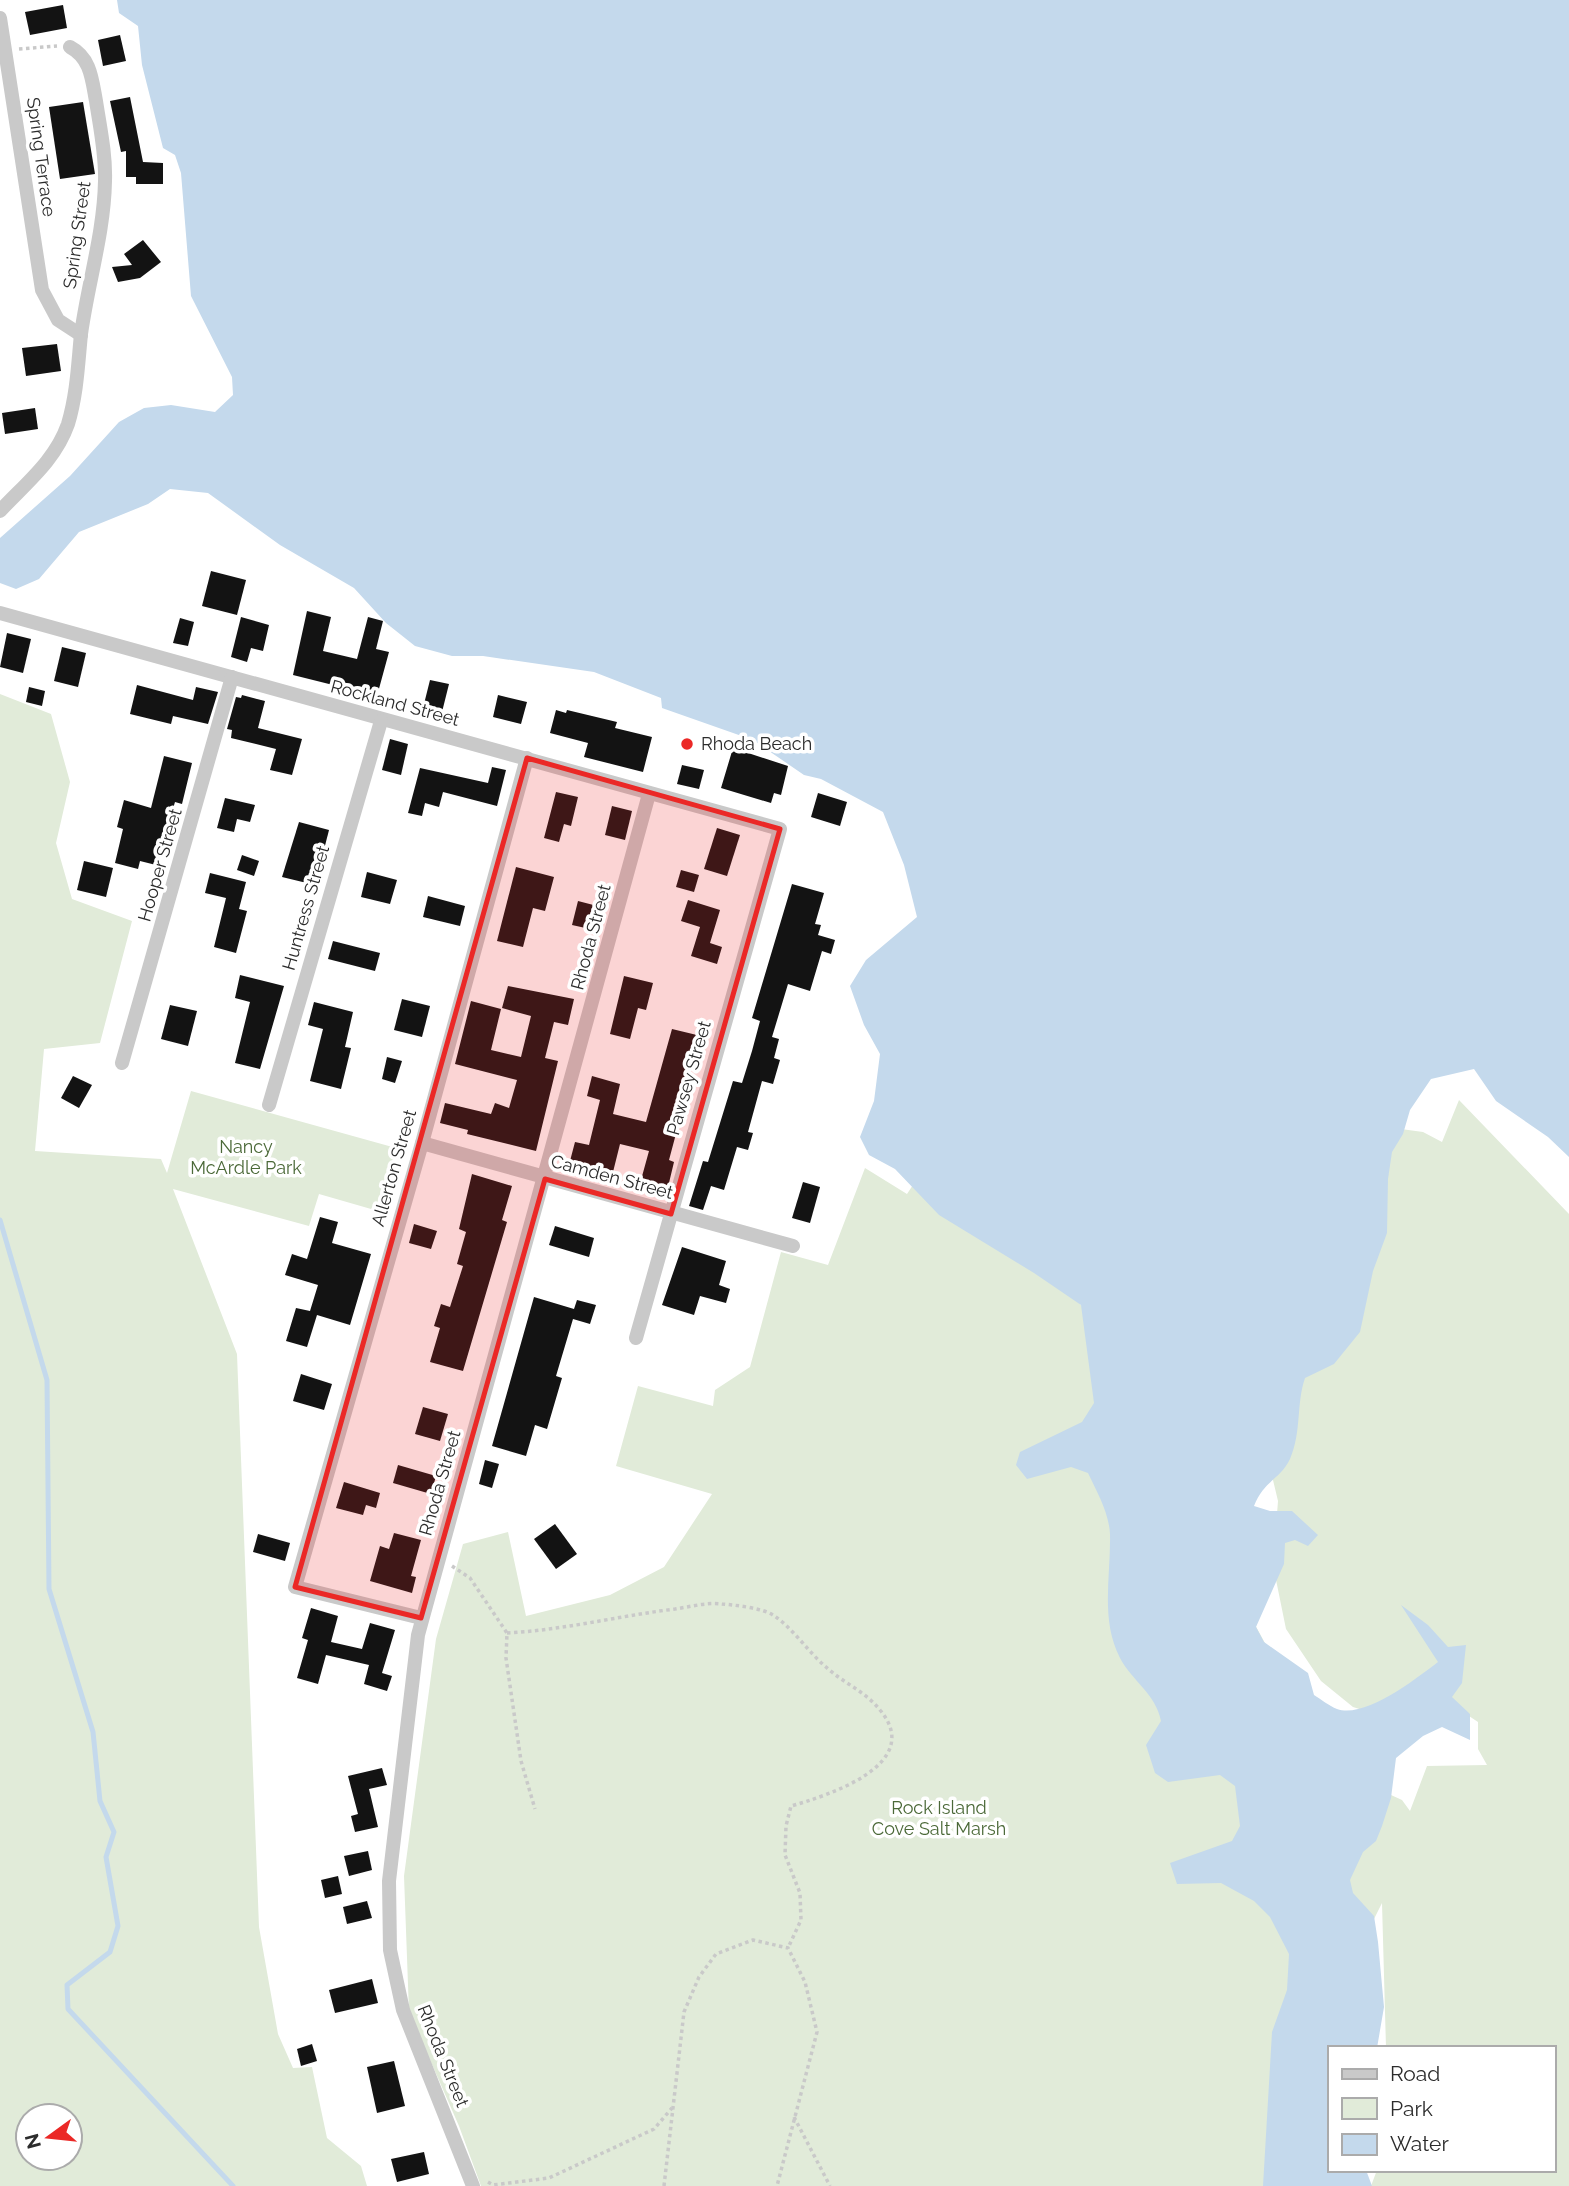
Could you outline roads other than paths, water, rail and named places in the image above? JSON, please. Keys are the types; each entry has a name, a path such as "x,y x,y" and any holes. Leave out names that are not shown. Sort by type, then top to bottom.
{"street":[{"name":"Spring Terrace","path":"0,18 42,290 58,320 81,335"},
{"name":"Spring Street","path":"0,511 44,468 58,448 75,395 81,335 102,219 105,178 92,78 80,52 69,47"},
{"name":"Rockland Street","path":"0,613 380,721 527,758 780,830"},
{"name":"Hooper Street","path":"122,1063 232,677"},
{"name":"Huntress Street","path":"269,1105 380,721"},
{"name":"Allerton Street","path":"421,1618 295,1587 422,1143 527,758"},
{"name":"Rhoda Street","path":"473,2186 402,2010 390,1950 389,1881 421,1618 545,1179 649,794"},
{"name":"Pawsey Street","path":"636,1338 780,830"},
{"name":"Camden Street","path":"422,1143 793,1246"}],"water":[{"path":"117,0 1569,0 1569,1157 1548,1137 1496,1101 1474,1069 1431,1079 1410,1110 1403,1134 1392,1152 1388,1179 1387,1233 1373,1271 1360,1332 1334,1364 1305,1378 1294,1449 1282,1472 1262,1491 1254,1506 1270,1511 1292,1511 1318,1535 1308,1546 1295,1540 1285,1543 1284,1564 1256,1627 1264,1642 1308,1673 1314,1695 1337,1709 1349,1711 1362,1708 1404,1687 1438,1662 1401,1605 1428,1625 1448,1647 1466,1645 1462,1683 1452,1697 1470,1714 1470,1740 1442,1727 1423,1736 1396,1758 1391,1798 1382,1826 1376,1841 1363,1852 1350,1880 1353,1893 1374,1916 1384,2007 1377,2046 1328,2046 1328,2172 1367,2172 1372,2186 1263,2186 1272,2032 1287,1990 1289,1954 1270,1917 1254,1901 1221,1883 1177,1884 1170,1863 1232,1841 1240,1826 1235,1786 1220,1775 1168,1782 1155,1773 1146,1745 1161,1721 1154,1703 1125,1666 1114,1643 1108,1613 1110,1534 1099,1495 1088,1473 1071,1467 1027,1479 1016,1465 1020,1452 1082,1422 1094,1403 1081,1305 939,1215 895,1169 869,1155 860,1137 874,1101 880,1054 864,1025 850,986 866,960 917,917 904,865 883,812 821,779 804,775 753,740 662,708 661,698 594,672 483,656 452,656 415,646 386,623 354,588 280,545 208,493 170,489 148,504 79,532 39,579 16,589 0,583 0,538 70,476 119,422 144,408 171,405 215,412 233,395 232,377 191,296 181,173 175,155 163,148 142,65 138,26 119,13"}],"waterway":[{"path":"0,1220 47,1380 49,1589 93,1732 100,1801 114,1832 106,1857 118,1926 110,1952 67,1985 68,2009 233,2186"}],"place":[{"name":"Rhoda Beach","path":"687,744"}],"park label":[{"name":"Nancy McArdle Park","path":"246,1157"},
{"name":"Rock Island Cove Salt Marsh","path":"939,1818"}]}
